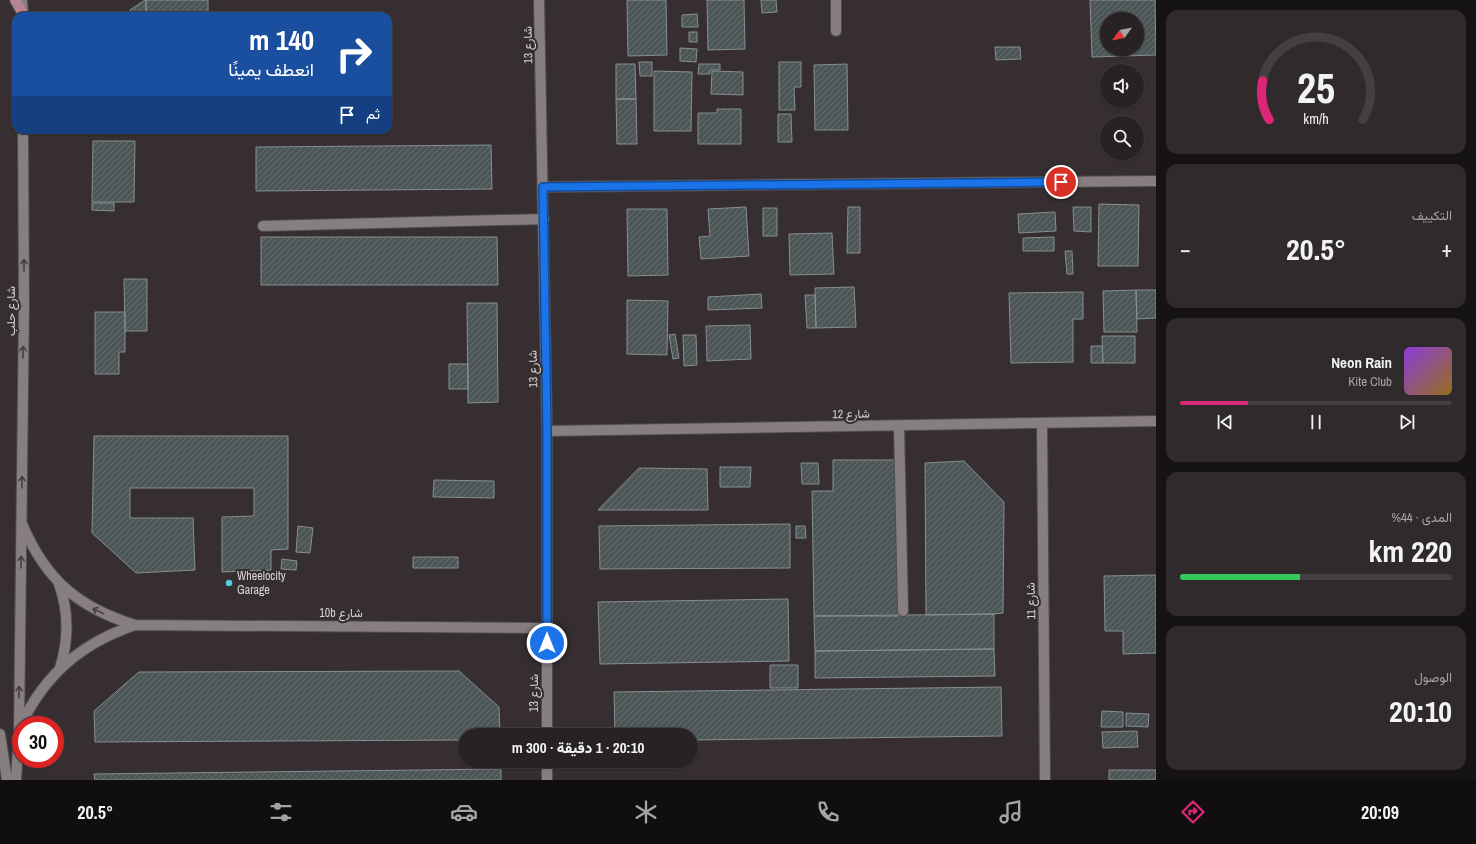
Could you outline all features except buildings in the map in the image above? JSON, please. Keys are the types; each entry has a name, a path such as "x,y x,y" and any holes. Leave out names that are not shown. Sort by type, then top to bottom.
{"main road":[{"path":"15,0 21,12"}],"street":[{"path":"22,0 23,12"},
{"path":"836,0 836,31"},
{"name":"شارع 13","path":"540,1 547,431 547,728"},
{"name":"شارع حلب","path":"20,716 24,304 23,134"},
{"path":"543,187 1156,181"},
{"path":"264,226 544,219"},
{"name":"شارع 12","path":"547,431 1156,421"},
{"name":"شارع 11","path":"1042,422 1046,780"},
{"path":"898,426 903,611"},
{"name":"10b شارع","path":"21,521 43,564 58,582 75,597 93,609 113,619 135,625 547,628"},
{"path":"58,582 65,603 68,625 65,654 60,668"},
{"name":"10b شارع","path":"25,716 43,687 60,668 95,642 114,632 135,625"},
{"path":"0,734 7,780"},
{"name":"شارع حلب","path":"16,780 17,768"},
{"path":"547,768 547,780"}],"place":[{"name":"Wheelocity Garage","path":"229,583"}],"route":[{"path":"547,643 547,431 543,187 1061,182"}]}
